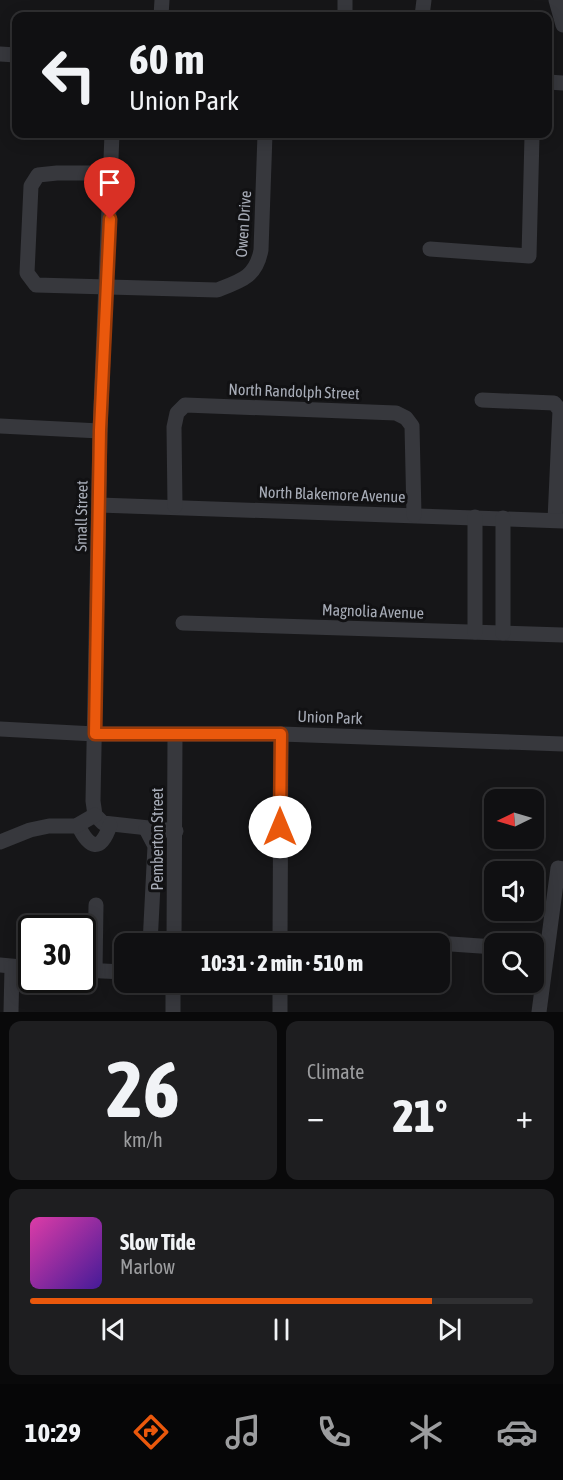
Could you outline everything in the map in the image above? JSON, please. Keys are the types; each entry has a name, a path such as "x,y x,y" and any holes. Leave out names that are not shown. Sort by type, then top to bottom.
{"street":[{"path":"556,0 563,25"},
{"name":"Small Street","path":"95,815 93,801 100,430 112,138"},
{"name":"Owen Drive","path":"107,288 217,290 242,280 258,266 261,250 265,138"},
{"path":"430,249 529,256 532,138"},
{"path":"107,288 36,285 27,273 31,186 38,175 57,172 111,173"},
{"path":"482,400 554,403 560,410 559,520"},
{"name":"North Randolph Street","path":"175,506 174,428 177,413 185,405 279,408 396,413 406,418 412,426 414,515"},
{"path":"0,426 100,430"},
{"name":"North Blakemore Avenue","path":"99,505 559,520"},
{"path":"475,517 475,632"},
{"path":"503,518 503,633"},
{"name":"Magnolia Avenue","path":"183,623 563,635"},
{"name":"Union Park","path":"0,729 95,734 281,734 563,744"},
{"path":"280,933 281,734"},
{"name":"Pemberton Street","path":"174,933 175,735"},
{"path":"0,842 30,830 78,825 95,815 110,825 176,831"},
{"path":"78,825 85,840 92,844 99,844 105,840 110,825"},
{"path":"146,829 154,846 150,933"},
{"path":"544,937 560,868"},
{"path":"95,915 96,905"},
{"path":"450,944 484,946"},
{"path":"6,966 11,1012"},
{"path":"96,971 114,972"},
{"path":"172,1012 173,993"},
{"path":"280,993 280,1012"},
{"path":"539,1012 540,993"}],"route":[{"path":"110,219 100,430 95,734 281,734 280,827"}]}
